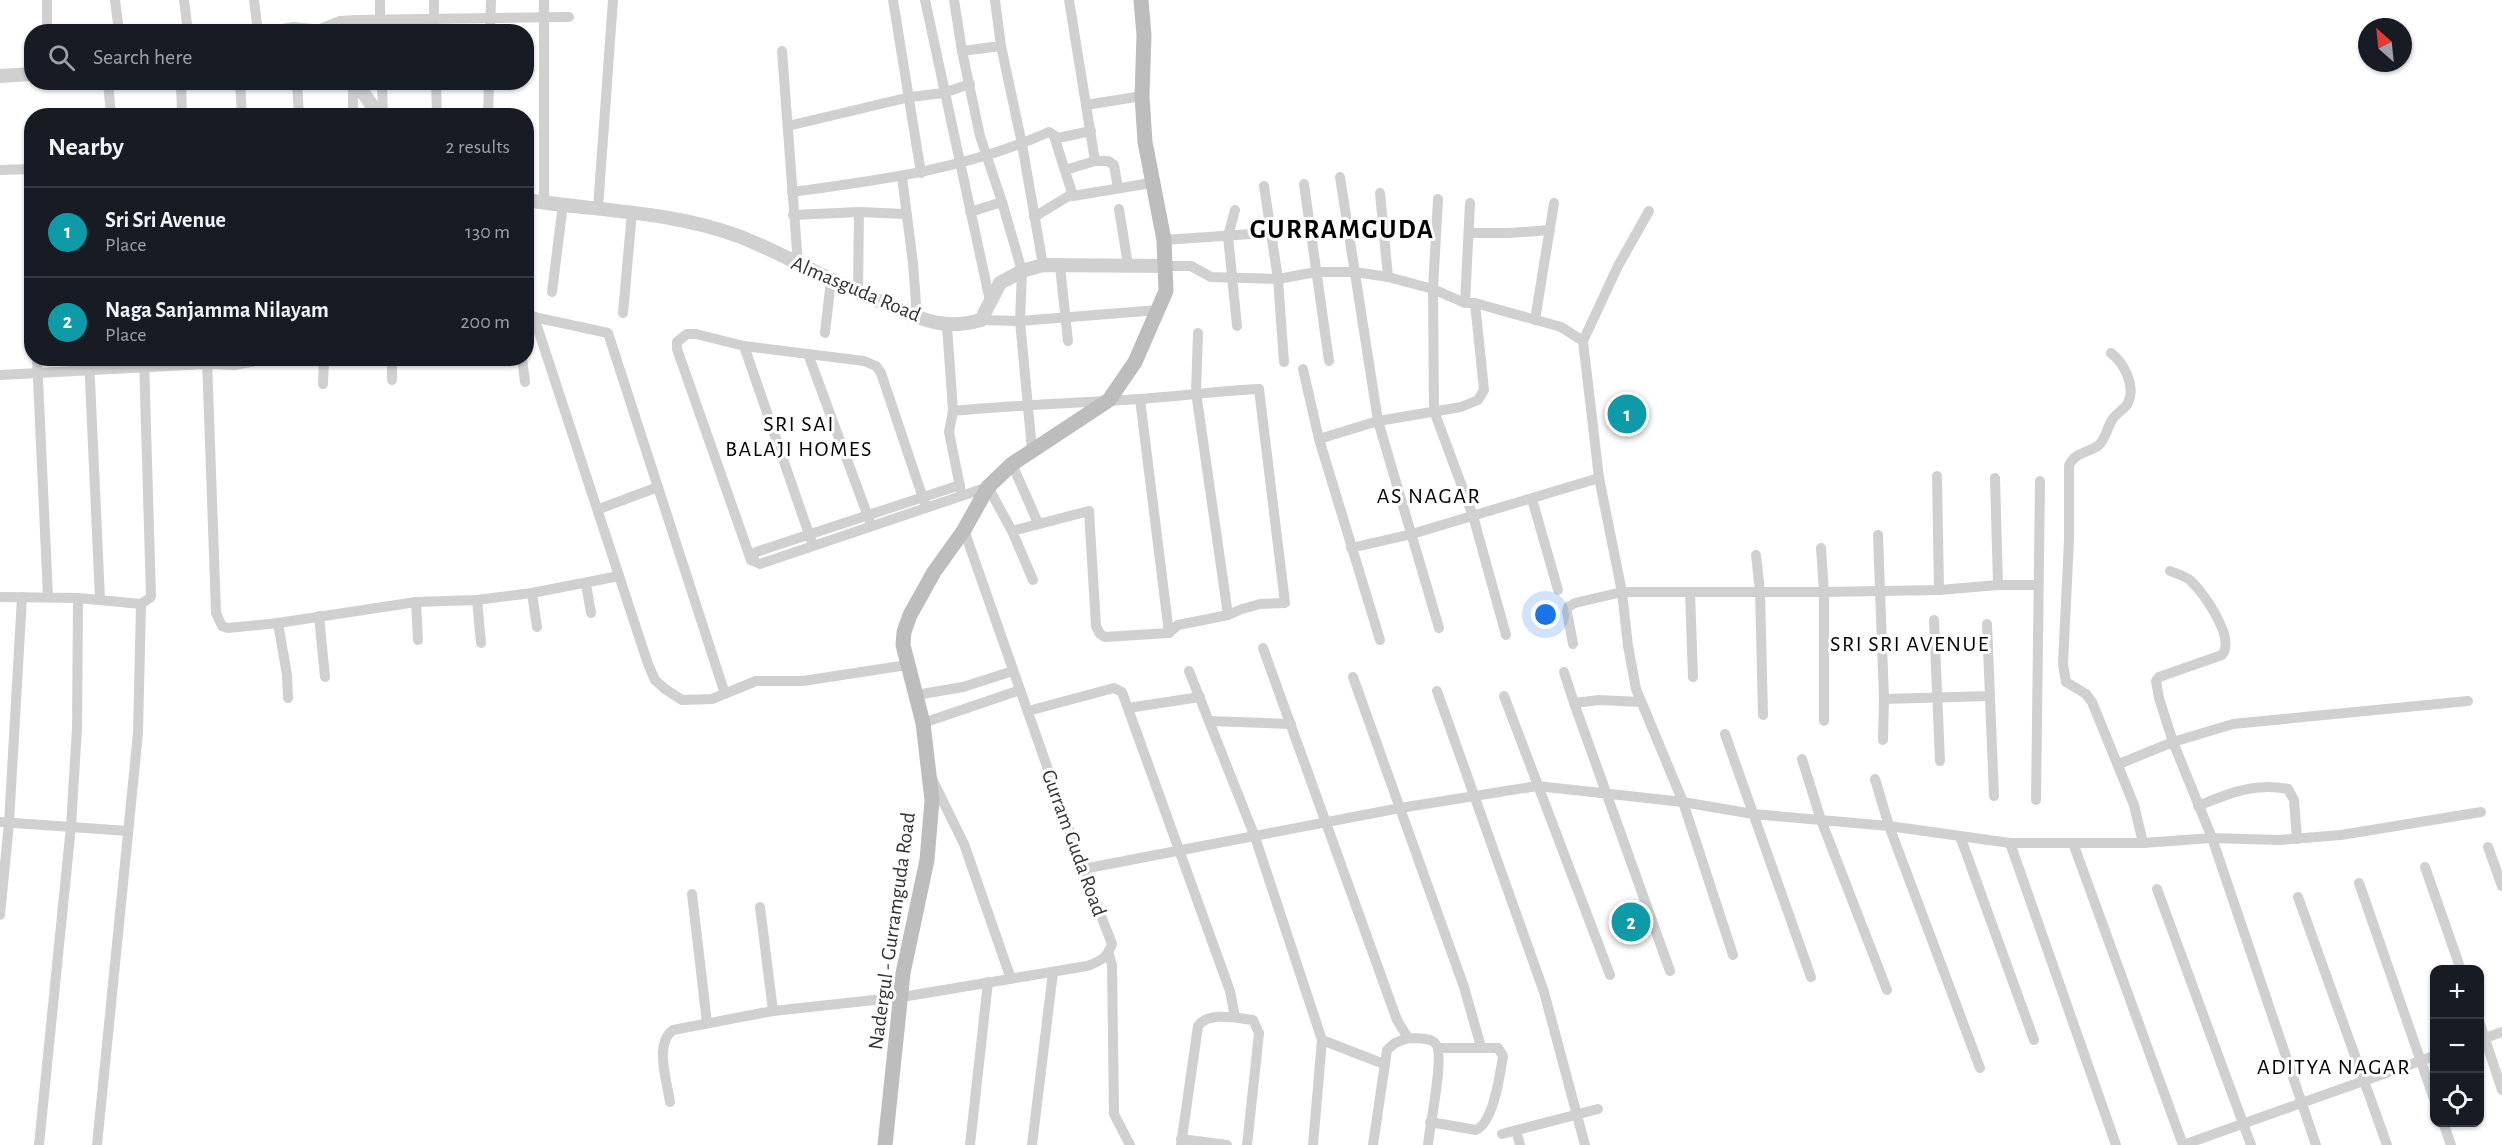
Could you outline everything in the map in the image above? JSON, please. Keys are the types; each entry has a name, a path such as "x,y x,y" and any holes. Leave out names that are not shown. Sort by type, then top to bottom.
{"main road":[{"name":"Nadergul - Gurramguda Road","path":"885,1145 906,955 927,860 932,800 922,723 903,645 904,632 910,615 934,572 964,530 988,487 1012,464 1109,400 1135,362 1166,291 1164,240 1151,183 1145,142 1142,96 1144,35 1141,0"}],"street":[{"path":"47,0 47,24"},
{"path":"115,0 118,24"},
{"path":"184,0 187,24"},
{"path":"254,0 257,24"},
{"path":"380,0 380,24"},
{"path":"434,0 434,24"},
{"path":"490,24 491,0"},
{"path":"544,0 544,203"},
{"path":"598,208 613,0"},
{"path":"893,0 921,173"},
{"path":"925,0 943,93 990,301"},
{"path":"954,0 980,136 1022,271 1020,321 1032,450"},
{"path":"995,0 1001,46 1022,144 1043,265"},
{"path":"1068,0 1095,161"},
{"path":"448,24 490,18 569,17"},
{"path":"334,24 340,21 364,24"},
{"path":"962,51 1001,46"},
{"path":"782,51 798,264"},
{"path":"0,76 24,74"},
{"path":"788,126 910,97 943,93 970,84"},
{"path":"109,90 110,108"},
{"path":"181,90 182,108"},
{"path":"240,90 242,108"},
{"path":"297,90 299,108"},
{"path":"353,108 355,90"},
{"path":"361,90 375,108"},
{"path":"381,108 382,90"},
{"path":"436,90 436,108"},
{"path":"488,108 489,90"},
{"path":"1086,105 1142,96"},
{"path":"1054,136 1090,131"},
{"path":"792,192 921,173 988,157 1049,132 1054,136 1072,194"},
{"path":"1065,170 1095,161 1108,161 1114,165 1118,188"},
{"path":"0,170 24,169"},
{"path":"902,177 917,317"},
{"path":"1340,177 1378,422 1439,628"},
{"path":"1034,217 1072,194 1078,196 1151,183"},
{"path":"1304,184 1329,361"},
{"path":"1264,186 1278,279 1284,362"},
{"path":"1380,193 1388,277"},
{"path":"1438,199 1433,289 1434,411 1473,516 1506,635"},
{"name":"Almasguda Road","path":"534,201 632,212 705,226 741,237 858,293 917,317 947,326 981,320"},
{"path":"970,212 1002,202"},
{"path":"1319,439 1378,422 1461,407 1478,400 1484,390 1470,303 1468,233 1470,203"},
{"path":"1535,320 1554,203"},
{"path":"552,292 563,204"},
{"path":"1119,209 1128,266"},
{"path":"1235,210 1228,236 1237,326"},
{"path":"1649,211 1618,266 1584,341 1599,478 1623,592 1636,689 1683,802 1733,955"},
{"path":"623,313 632,212"},
{"path":"793,215 859,212 906,214"},
{"path":"858,293 859,212"},
{"path":"1468,233 1550,230"},
{"path":"1164,240 1251,234"},
{"path":"1158,310 1020,321 981,320 1000,283 1022,271 1043,265 1191,266 1211,277 1278,279 1316,272 1355,272 1388,277 1433,289 1470,303 1560,327 1584,341"},
{"path":"1060,266 1068,341"},
{"path":"825,333 831,280"},
{"path":"534,315 608,333 725,694"},
{"path":"534,325 655,680 664,689 682,700 712,699 756,681 803,681 907,665"},
{"path":"947,326 952,411 949,432 961,490"},
{"path":"1198,333 1196,392 1228,615"},
{"path":"870,521 814,546 760,564 751,560 677,349 677,342 687,334 696,334 744,346 864,361 876,366 881,373 924,503"},
{"path":"744,346 814,546"},
{"path":"2111,352 2120,360 2127,375 2130,388 2129,402 2110,422 2097,447 2074,457 2069,466 2069,540 2063,664 2066,682 2086,694 2092,702 2119,764 2143,843"},
{"path":"808,354 870,521"},
{"path":"38,366 48,597"},
{"path":"89,366 100,599"},
{"path":"0,375 38,371 89,371 123,366"},
{"path":"0,597 100,599 141,604 151,597 144,366"},
{"path":"207,366 218,621 222,626 228,628 278,623 416,602 477,600 586,584 619,576"},
{"path":"323,384 324,366"},
{"path":"392,366 392,380"},
{"path":"523,366 525,382"},
{"path":"1304,369 1319,439 1380,640"},
{"path":"952,411 1258,389 1285,603 1260,604 1228,615 1178,626 1169,633 1120,637 1100,634 1096,626 1089,511 1012,531"},
{"path":"1140,399 1169,633"},
{"path":"1012,464 1038,523"},
{"path":"1937,476 1939,590"},
{"path":"1351,548 1412,534 1599,478"},
{"path":"1995,478 1998,585"},
{"path":"2036,800 2040,481"},
{"path":"598,509 658,487"},
{"path":"751,560 756,552 810,535 870,521 961,490 988,487 1012,531 1033,580"},
{"path":"1533,498 1558,590"},
{"name":"Gurram Guda Road","path":"964,530 1083,869 1112,944 1108,954 1112,965 1114,1114 1130,1145"},
{"path":"1878,535 1884,699 1883,740"},
{"path":"1821,548 1824,592 1824,721"},
{"path":"1756,555 1760,591 1763,715"},
{"path":"2170,571 2189,579 2200,591 2221,624 2227,642 2223,654 2165,674 2156,681 2158,698 2173,742 2212,838 2316,1145"},
{"path":"586,584 591,613"},
{"path":"1573,644 1566,612 1568,607 1575,603 1623,592 1824,592 2038,585"},
{"path":"1690,592 1693,677"},
{"path":"532,593 537,627"},
{"path":"0,915 22,597"},
{"path":"39,1145 71,826 77,729 78,598"},
{"path":"477,600 481,643"},
{"path":"416,602 418,640"},
{"path":"97,1145 138,733 141,604"},
{"path":"319,616 325,677"},
{"path":"1934,620 1940,761"},
{"path":"278,623 287,675 288,698"},
{"path":"1987,624 1994,796"},
{"path":"1263,648 1328,822 1397,1020 1408,1038"},
{"path":"916,695 963,687 1013,671"},
{"path":"1189,671 1255,837 1322,1040 1313,1145"},
{"path":"1564,672 1670,971"},
{"path":"1353,677 1464,987 1481,1047"},
{"path":"1028,711 1114,688 1122,692 1230,992 1235,1017"},
{"path":"922,723 1020,690"},
{"path":"1437,691 1544,992 1585,1145"},
{"path":"1504,696 1610,975"},
{"path":"1884,699 1990,696"},
{"path":"1128,708 1200,697"},
{"path":"1574,703 1599,700 1641,702"},
{"path":"2119,764 2173,742 2233,724 2468,701"},
{"path":"1209,721 1291,724"},
{"path":"1725,734 1811,977"},
{"path":"1802,759 1821,820 1887,990"},
{"path":"928,769 964,844 1011,979"},
{"path":"1875,779 1889,826 1980,1068"},
{"path":"1083,869 1400,808 1538,786 1683,802 1753,814 1889,826 2010,843 2143,843 2212,838 2297,839 2341,835 2481,812"},
{"path":"2198,806 2233,791 2256,787 2288,789 2294,800 2297,839"},
{"path":"5,822 128,831"},
{"path":"1960,836 2034,1040"},
{"path":"2010,843 2116,1145"},
{"path":"2073,843 2183,1145 2430,1058"},
{"path":"2488,847 2502,886"},
{"path":"2425,867 2460,965"},
{"path":"2359,883 2430,1087"},
{"path":"2157,889 2251,1145"},
{"path":"692,894 707,1023"},
{"path":"2298,897 2387,1145"},
{"path":"760,907 773,1011"},
{"path":"670,1102 663,1046 666,1035 673,1030 773,1011 902,997 1053,972 1087,966 1102,960 1108,954"},
{"path":"1032,1145 1053,972"},
{"path":"970,1145 988,982"},
{"path":"1227,1145 1181,1142 1198,1026 1207,1018 1235,1017 1253,1020 1259,1033 1247,1145"},
{"path":"2484,1038 2502,1032"},
{"path":"1373,1145 1387,1050 1395,1043 1408,1038 1428,1039 1435,1042 1438,1048 1437,1079 1428,1145"},
{"path":"1322,1040 1384,1064"},
{"path":"2484,1044 2502,1090"},
{"path":"1430,1122 1476,1130 1485,1124 1498,1086 1503,1056 1498,1048 1438,1048"},
{"path":"1502,1134 1599,1109"},
{"path":"2445,1127 2451,1145"},
{"path":"1516,1130 1520,1145"}],"place":[{"name":"Sri Sri Avenue","path":"1627,414"},
{"name":"Naga Sanjamma Nilayam","path":"1631,922"}],"district":[{"name":"GURRAMGUDA","path":"1342,229"},
{"name":"SRI SAI BALAJI HOMES","path":"799,437"},
{"name":"AS NAGAR","path":"1429,496"},
{"name":"SRI SRI AVENUE","path":"1910,644"},
{"name":"ADITYA NAGAR","path":"2334,1067"}]}
